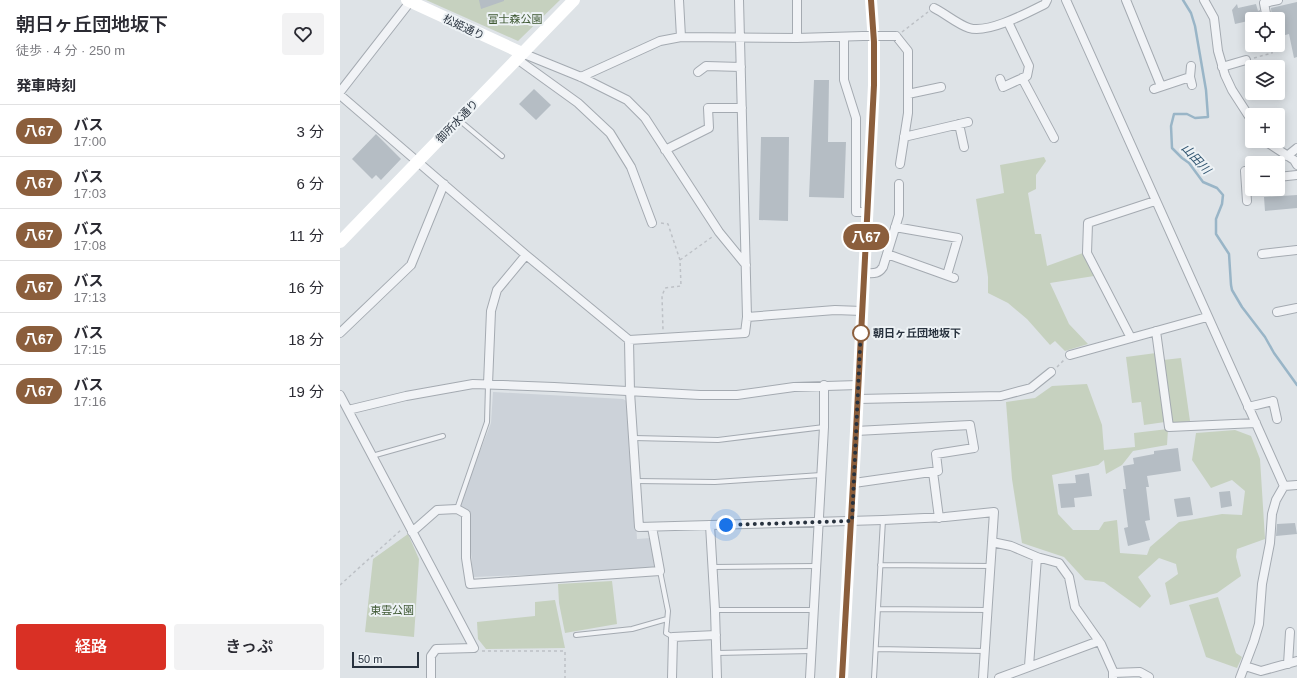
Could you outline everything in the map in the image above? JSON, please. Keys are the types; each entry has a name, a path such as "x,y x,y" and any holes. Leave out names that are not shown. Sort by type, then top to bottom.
{"street":[{"name":"御所水通り","path":"340,242 574,0"},
{"path":"679,0 680,37"},
{"path":"408,1 340,94 526,255 629,340 745,333 747,318 740,0"},
{"path":"797,0 797,38"},
{"path":"842,678 854,483 874,54 871,0"},
{"path":"934,8 967,28 979,30 1008,22 1045,4 1048,0"},
{"path":"1066,0 1284,486"},
{"path":"1126,0 1158,88 1191,81 1191,66"},
{"path":"1204,0 1214,18 1218,51 1222,67 1232,90 1245,110"},
{"path":"1266,12 1264,4 1278,0"},
{"name":"松姫通り","path":"408,1 520,56"},
{"path":"1000,79 1003,87 1026,76 1029,66 1008,22"},
{"path":"844,36 844,80 856,118 856,212 867,212"},
{"path":"580,76 660,41 680,37 797,38 896,36 908,51 908,113 900,164"},
{"path":"520,56 580,76 627,100 645,118 719,232 746,266"},
{"path":"520,56 578,103 610,133 631,167 652,223"},
{"path":"1222,67 1245,60"},
{"path":"698,72 706,66 741,67"},
{"path":"1022,78 1054,138"},
{"path":"908,94 942,87"},
{"path":"665,150 709,128 708,108 742,108"},
{"path":"904,137 968,122"},
{"path":"959,124 964,148"},
{"path":"1275,148 1294,160 1297,165"},
{"path":"1287,156 1297,148"},
{"path":"1285,176 1297,174"},
{"path":"340,333 411,265 444,184"},
{"path":"864,273 876,273 880,271 887,254 899,216 899,184"},
{"path":"1247,196 1247,200"},
{"path":"1131,338 1087,252 1088,223 1155,201"},
{"path":"887,254 950,276 958,238 895,227"},
{"path":"1262,254 1297,250"},
{"path":"488,384 491,311 497,290 526,255"},
{"path":"1277,312 1297,308"},
{"path":"747,318 835,310 862,311"},
{"path":"1070,355 1207,316"},
{"path":"1156,331 1169,427 1256,423"},
{"path":"629,340 630,392 639,527 939,518 994,512 983,678"},
{"path":"858,400 1001,396 1031,388 1051,372"},
{"path":"348,410 406,396 473,384 700,395 737,395 794,387 858,385"},
{"path":"810,678 824,427 824,385"},
{"path":"340,395 474,648 436,649 431,656 431,678"},
{"path":"1248,407 1273,401 1277,419"},
{"path":"854,483 938,471 936,454 974,448 970,425 856,431"},
{"path":"933,472 939,518"},
{"path":"1284,486 1297,485"},
{"path":"1240,678 1259,624 1262,584 1270,543 1272,514 1276,500 1284,486"},
{"path":"412,532 438,510 457,509 466,514 466,558 470,584 660,571 652,527"},
{"path":"710,525 717,678"},
{"path":"992,542 1011,546 1037,557 1059,563 1069,577 1075,607 1099,641 1113,676 1140,672 1149,677"},
{"path":"1029,666 1037,557"},
{"path":"1288,664 1290,632"},
{"path":"672,678 673,637 716,635"},
{"path":"999,678 1099,641"},
{"path":"1245,666 1261,671 1297,661"}],"lane":[{"path":"459,120 502,156"},
{"path":"457,509 487,422 488,384"},
{"path":"634,438 718,440 824,427"},
{"path":"372,456 443,436"},
{"path":"636,482 715,482 821,475"},
{"path":"874,678 883,520"},
{"path":"880,565 991,566"},
{"path":"713,567 816,566"},
{"path":"660,571 668,611 666,633 673,637"},
{"path":"878,609 988,610"},
{"path":"715,610 813,610"},
{"path":"576,635 632,629 667,619"},
{"path":"876,649 984,651"},
{"path":"717,653 812,651"}],"path":[{"path":"896,36 934,8"},
{"path":"1246,60 1272,52"},
{"path":"652,223 668,224 680,260 681,286 665,288 662,296 663,338"},
{"path":"680,260 719,232"},
{"path":"1051,372 1070,355"},
{"path":"340,585 408,524"},
{"path":"474,648 475,651 565,651 565,678"}],"shaded area":[{"path":"493,392 623,399 628,402 637,539 651,538 655,567 653,570 473,577 468,514 467,510 459,505 491,423"}],"green space":[{"name":"富士森公園","path":"426,0 560,0 518,41"},
{"path":"1044,157 1046,161 1036,175 1036,189 1028,193 1035,234 1041,234 1047,266 1083,253 1094,276 1050,283 1069,324 1088,344 1065,351 1055,341 1050,345 1027,319 1008,303 988,293 988,277 976,199 1004,193 1000,165"},
{"path":"1156,353 1165,422 1144,425 1141,402 1132,403 1126,357"},
{"path":"1181,358 1190,421 1172,424 1163,360"},
{"path":"1087,384 1102,425 1104,450 1135,447 1134,433 1168,429 1167,445 1133,451 1122,465 1106,474 1104,460 1098,465 1052,475 1058,514 1073,530 1099,530 1104,522 1117,520 1120,553 1147,555 1150,547 1179,522 1222,514 1242,515 1245,491 1232,480 1211,488 1192,460 1196,433 1235,430 1251,436 1260,459 1265,539 1237,549 1236,557 1241,576 1217,593 1170,605 1165,583 1178,574 1176,564 1159,558 1138,577 1151,596 1140,608 1104,582 1085,580 1064,557 1022,543 1012,479 1006,402 1035,398 1052,386"},
{"name":"東雲公園","path":"408,534 419,559 414,637 365,632 373,559"},
{"path":"612,581 617,624 565,633 559,603 558,584"},
{"path":"1218,597 1236,653 1242,657 1237,668 1206,657 1189,605"},
{"path":"555,600 565,648 486,649 478,639 477,622 535,616 535,602"}],"building":[{"path":"479,0 504,0 504,1 481,9"},
{"path":"1297,2 1297,57 1294,58 1289,34 1285,35 1285,12 1271,12 1271,8"},
{"path":"1237,4 1238,8 1256,4 1258,11 1260,10 1260,12 1245,12 1245,22 1235,24 1232,10"},
{"path":"814,80 829,80 828,142 846,142 844,198 809,197"},
{"path":"534,89 551,105 536,120 519,104"},
{"path":"376,134 401,159 381,180 376,175 372,179 352,159"},
{"path":"761,137 789,137 788,221 759,220"},
{"path":"1297,195 1297,208 1265,211 1264,197"},
{"path":"1178,448 1181,471 1147,476 1149,487 1146,487 1150,520 1145,521 1150,540 1128,546 1124,528 1128,527 1123,489 1126,489 1123,466 1134,464 1133,458 1154,454 1154,451"},
{"path":"1089,473 1092,496 1074,498 1075,507 1061,508 1058,484 1076,483 1075,475"},
{"path":"1230,491 1232,506 1221,508 1219,492"},
{"path":"1190,497 1193,515 1177,517 1174,499"},
{"path":"1295,523 1297,534 1276,536 1277,524"}],"waterway":[{"name":"山田川","path":"1183,0 1191,13 1195,26 1206,90 1208,117 1195,118 1187,114 1174,114 1171,126 1172,148 1189,163 1203,182 1217,188 1223,195 1222,204 1216,219 1216,234 1229,254 1232,290 1242,307 1265,337 1274,353 1297,385"}],"bus line":[{"name":"八67","path":"842,678 874,85 874,42 871,0"}],"place":[{"name":"朝日ヶ丘団地坂下","path":"861,333"}],"route":[{"path":"726,525 852,521 861,326 861,333"}]}
